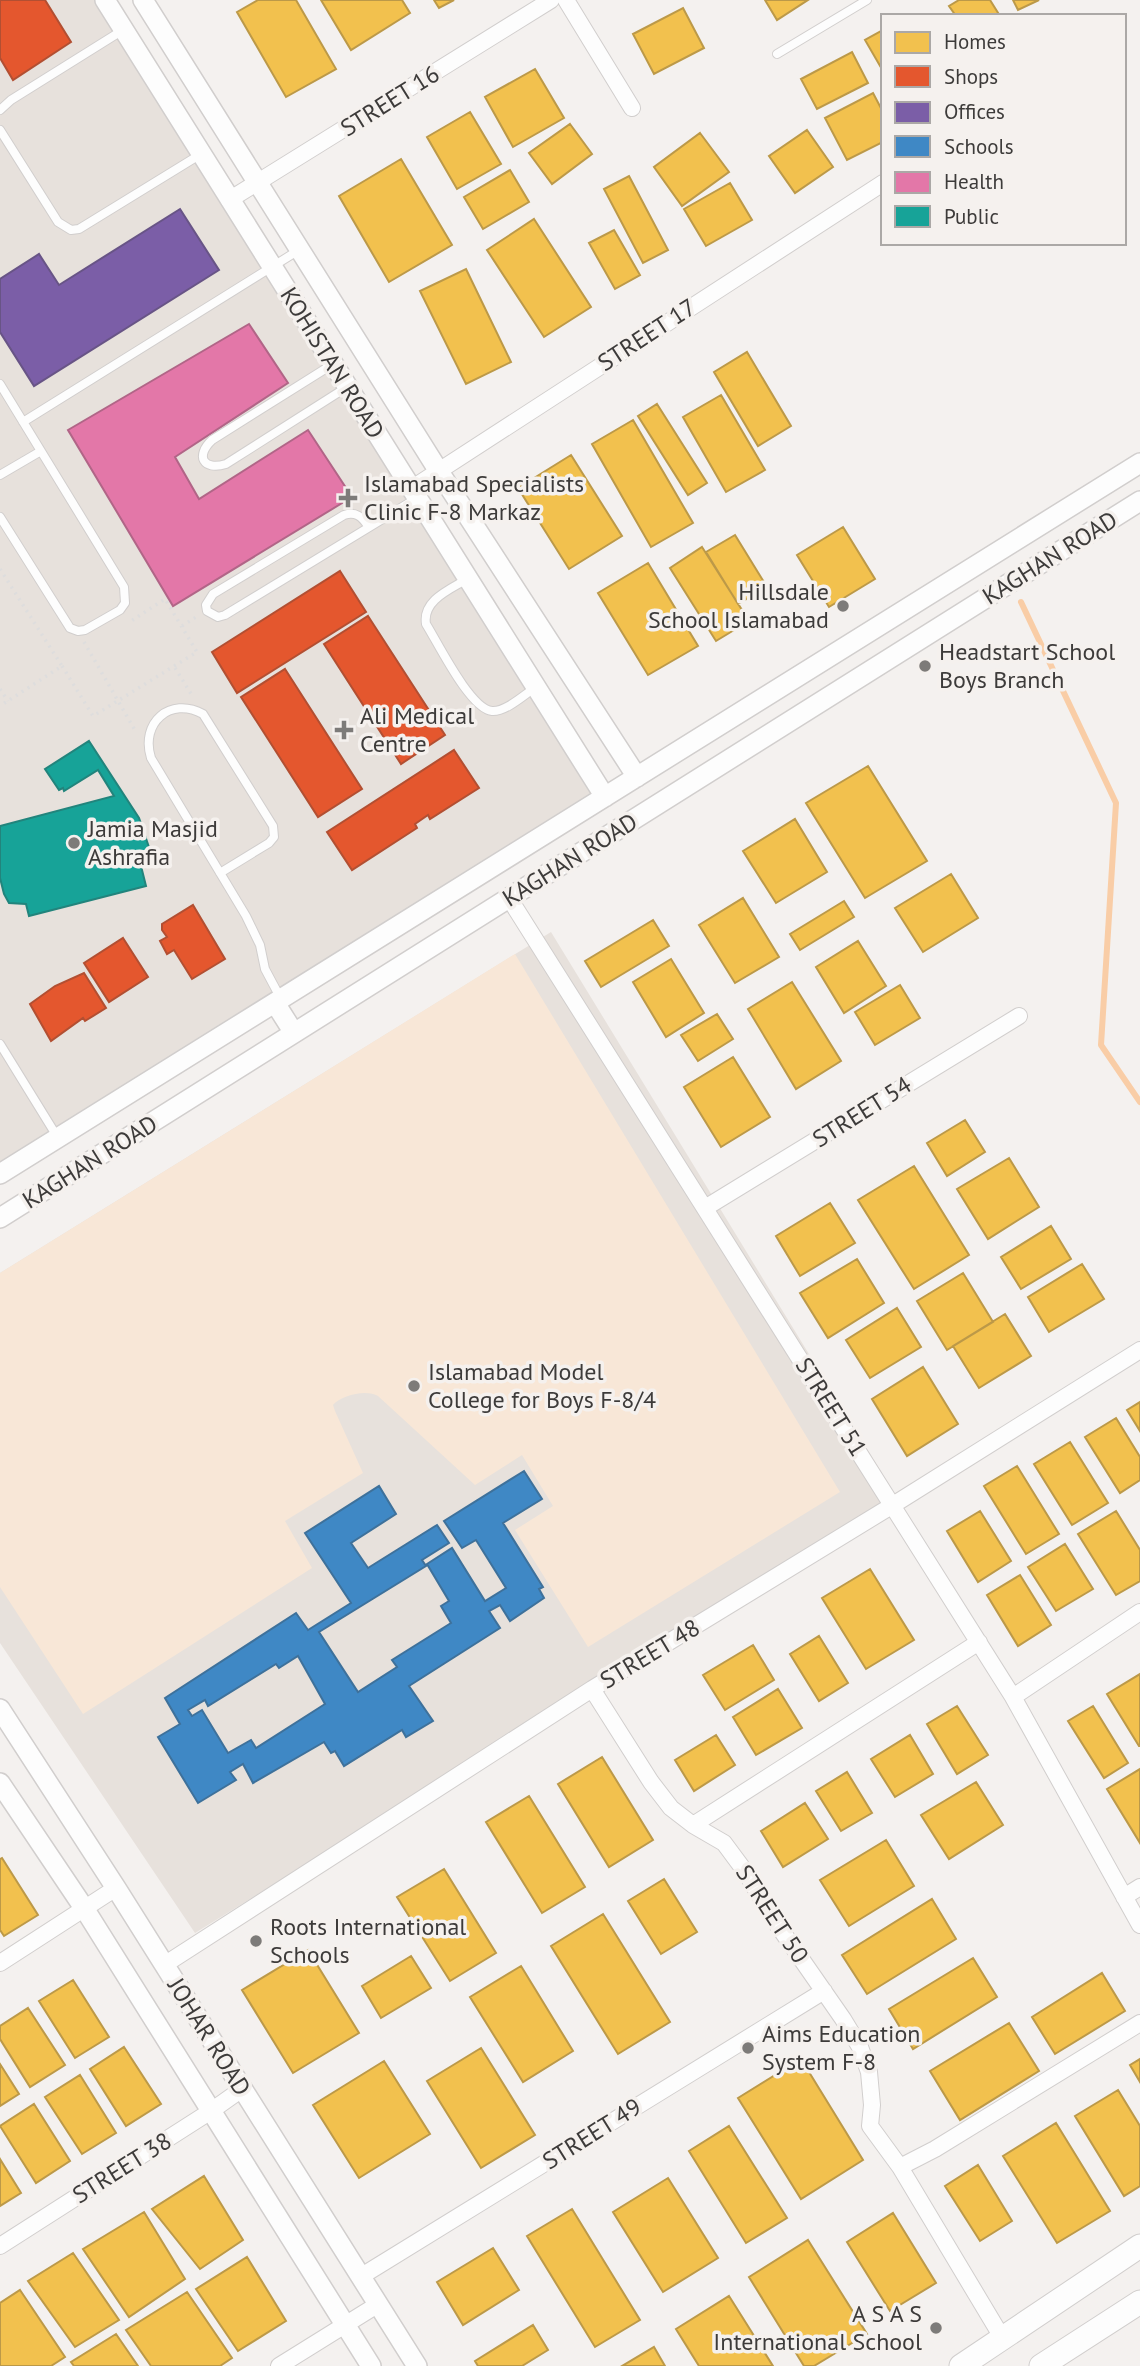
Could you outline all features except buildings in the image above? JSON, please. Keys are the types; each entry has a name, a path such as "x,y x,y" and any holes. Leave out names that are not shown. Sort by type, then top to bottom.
{"main road":[{"path":"961,2366 1140,2246"},
{"path":"1041,2366 1140,2302"}],"street":[{"name":"KOHISTAN ROAD","path":"105,0 605,797"},
{"name":"KOHISTAN ROAD","path":"144,0 299,250 636,777"},
{"name":"STREET 16","path":"229,200 551,0"},
{"path":"566,0 632,108"},
{"name":"STREET 17","path":"414,493 439,470 881,184"},
{"name":"KAGHAN ROAD","path":"0,1174 1140,463"},
{"name":"KAGHAN ROAD","path":"0,1218 1140,501"},
{"name":"STREET 51","path":"509,898 1013,1697 1140,1925"},
{"path":"278,1001 294,1034"},
{"name":"STREET 54","path":"705,1208 1018,1016"},
{"name":"STREET 48","path":"164,1965 592,1689 1140,1350"},
{"path":"1013,1697 1140,1612"},
{"path":"693,1825 979,1642"},
{"name":"STREET 50","path":"592,1689 651,1782 671,1808 724,1843 860,2047 869,2072 872,2105 870,2126 900,2167 1003,2339"},
{"name":"JOHAR ROAD","path":"0,1709 417,2366"},
{"name":"JOHAR ROAD","path":"0,1783 84,1908 371,2366"},
{"path":"1124,1898 1140,1886"},
{"path":"0,1963 116,1888"},
{"name":"STREET 49","path":"360,2277 824,1991"},
{"path":"900,2167 935,2149 1140,2023"},
{"name":"STREET 38","path":"0,2246 242,2089"},
{"path":"279,2366 377,2305"}],"lane":[{"path":"778,54 867,0"},
{"path":"0,110 11,100 124,29"},
{"path":"0,130 4,143 58,222 71,230 79,229 201,153"},
{"path":"23,422 299,250"},
{"path":"333,364 212,440 204,447 204,462 217,467 226,464 347,387"},
{"path":"0,384 126,594 125,603 120,610 85,630 69,628 0,517"},
{"path":"0,475 41,451"},
{"path":"368,526 358,515 344,515 213,594 206,605 207,611 218,617 225,615 368,526 414,493"},
{"path":"468,578 435,600 428,607 425,617 426,624 472,699 493,711 536,687"},
{"path":"220,873 269,843 275,833 273,826 203,714 188,708 173,709 153,722 148,736 151,758 254,932 278,1001"},
{"path":"0,1044 58,1138"}],"path":[{"path":"0,569 93,716 197,652 165,599 118,629"},
{"path":"78,631 151,758"},
{"path":"87,647 97,641"},
{"path":"0,706 62,666"},
{"path":"175,668 203,714"},
{"path":"0,689 8,701"}],"shaded area":[{"path":"0,0 104,0 605,797 0,1174"},
{"name":"Islamabad Model College for Boys F-8/4","path":"551,932 897,1498 195,1933 0,1643 0,1273"},
{"name":"Islamabad Model College for Boys F-8/4","path":"515,954 840,1492 588,1647 515,1530 553,1506 522,1455 475,1485 378,1396 361,1393 348,1396 333,1405 363,1473 285,1521 312,1568 83,1714 0,1587 0,1273"}],"waterway":[{"path":"1021,602 1116,803 1101,1045 1140,1102"}],"place":[{"name":"Islamabad Specialists Clinic F-8 Markaz","path":"348,498"},
{"name":"Hillsdale School Islamabad","path":"843,606"},
{"name":"Headstart School Boys Branch","path":"925,666"},
{"name":"Ali Medical Centre","path":"344,730"},
{"name":"Jamia Masjid Ashrafia","path":"74,843"},
{"name":"Islamabad Model College for Boys F-8/4","path":"414,1386"},
{"name":"Roots International Schools","path":"256,1941"},
{"name":"Aims Education System F-8","path":"748,2048"},
{"name":"A S A S International School","path":"936,2328"}]}
